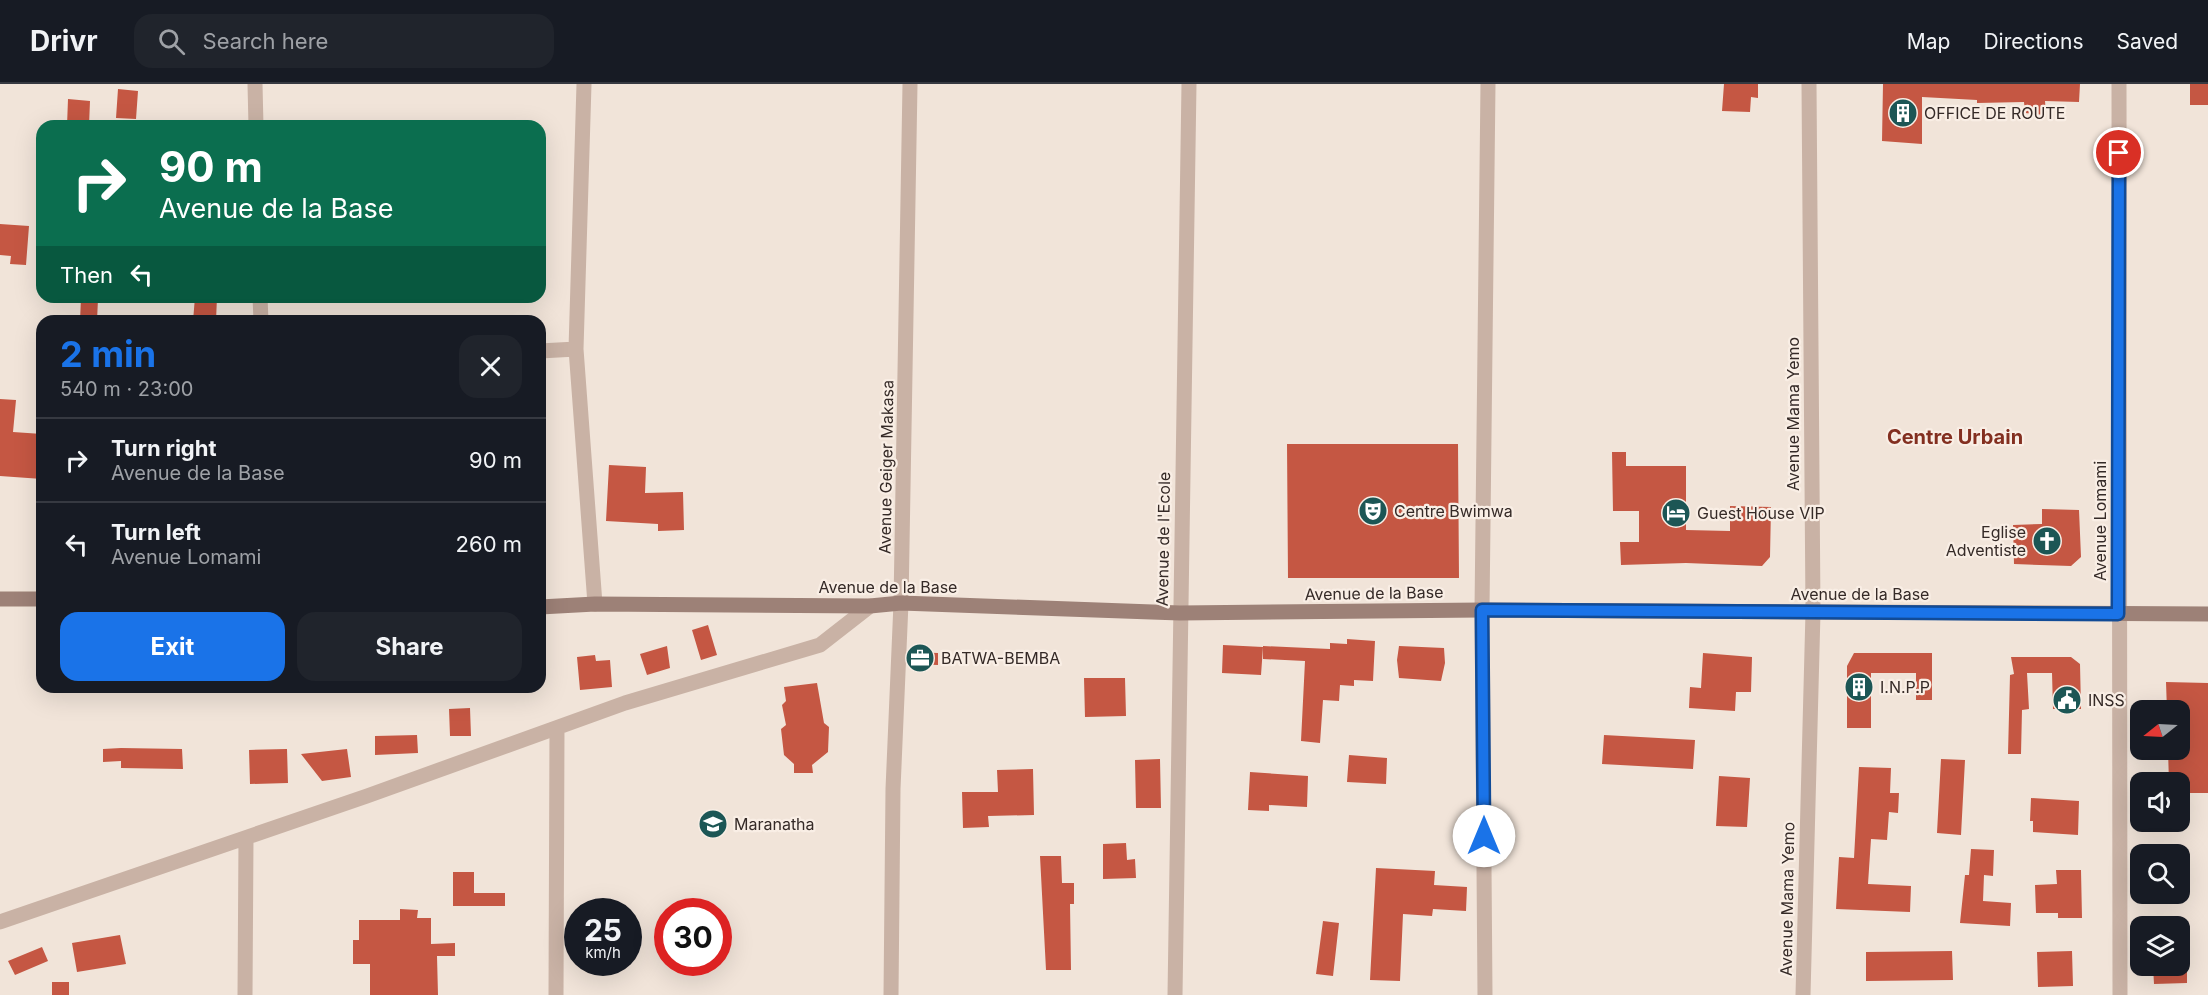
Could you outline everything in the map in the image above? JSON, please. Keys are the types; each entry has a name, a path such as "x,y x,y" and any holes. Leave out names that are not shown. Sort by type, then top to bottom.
{"main road":[{"path":"0,599 36,599"},
{"name":"Avenue de la Base","path":"546,607 595,604 870,606 902,603 1180,613 1482,610 2208,614"}],"street":[{"path":"255,84 256,120"},
{"path":"584,84 576,349 595,604"},
{"name":"Avenue Geiger Makasa","path":"891,995 893,789 902,603 910,84"},
{"name":"Avenue de l'Ecole","path":"1175,995 1189,84"},
{"path":"1485,995 1482,610 1488,84"},
{"name":"Avenue Mama Yemo","path":"1803,995 1813,612 1809,84"},
{"name":"Avenue Lomami","path":"2119,84 2120,995"},
{"path":"546,351 576,349"},
{"path":"0,922 246,838 625,703 819,645 870,606"},
{"path":"556,995 557,728"},
{"path":"245,995 246,838"}],"building":[{"path":"1724,84 1758,84 1758,98 1751,97 1750,112 1722,111"},
{"path":"1883,84 2080,84 2079,102 2045,101 2046,115 2025,113 2024,102 1977,103 1977,100 1922,97 1922,144 1882,141"},
{"path":"2190,84 2208,84 2208,105 2190,105"},
{"path":"118,89 138,91 136,119 116,118"},
{"path":"68,99 90,101 89,120 67,120"},
{"path":"0,224 29,226 26,265 10,264 11,256 0,255"},
{"path":"81,303 98,303 97,315 80,315"},
{"path":"194,303 217,303 216,315 194,315"},
{"path":"0,399 16,400 13,432 36,434 36,479 0,476"},
{"name":"Centre Bwimwa","path":"1287,444 1458,444 1459,578 1288,578"},
{"path":"1612,452 1626,452 1626,466 1686,466 1686,530 1730,531 1730,506 1771,507 1770,557 1762,566 1686,563 1621,565 1620,542 1639,542 1639,511 1613,511"},
{"path":"609,465 646,467 645,493 683,492 684,530 658,531 658,524 606,521"},
{"name":"Eglise Adventiste","path":"2042,509 2079,510 2081,557 2071,566 2014,564 2013,525 2042,524"},
{"path":"708,625 717,655 701,660 692,630"},
{"path":"1347,639 1375,641 1373,681 1354,680 1354,686 1340,685 1339,701 1323,700 1320,743 1301,741 1305,661 1263,659 1263,646 1330,649 1330,643 1347,644"},
{"path":"1223,645 1263,647 1261,675 1222,673"},
{"path":"667,646 670,668 647,675 640,654"},
{"path":"1399,646 1444,648 1445,663 1441,681 1399,678 1397,660"},
{"name":"BATWA-BEMBA","path":"909,652 938,653 938,665 908,664"},
{"path":"1703,653 1752,657 1751,692 1736,692 1735,711 1689,708 1690,687 1701,688"},
{"name":"I.N.P.P","path":"1854,653 1932,653 1932,700 1916,700 1916,673 1871,673 1871,728 1847,728 1847,666"},
{"path":"595,655 596,661 610,660 612,687 580,690 577,657"},
{"name":"INSS","path":"2011,657 2071,657 2080,664 2081,709 2053,709 2052,673 2027,673 2029,709 2022,710 2021,754 2008,754 2010,675 2014,674"},
{"path":"1084,678 1125,678 1126,716 1085,717"},
{"path":"2166,682 2208,683 2208,793 2190,793 2190,772 2169,772 2168,760 2190,760 2190,700 2167,700"},
{"path":"817,683 824,723 829,727 828,752 812,765 813,773 794,773 794,764 784,755 781,729 786,725 782,705 786,701 784,687"},
{"path":"470,708 471,736 450,736 449,709"},
{"path":"417,735 418,753 375,755 375,736"},
{"path":"1604,735 1695,740 1693,769 1602,764"},
{"path":"103,749 182,749 183,769 121,768 121,761 103,762"},
{"path":"287,749 288,783 250,784 249,750"},
{"path":"347,749 351,777 322,781 301,754"},
{"path":"1349,755 1387,758 1386,784 1347,782"},
{"path":"1160,759 1161,808 1136,808 1135,760"},
{"path":"1941,759 1965,760 1961,835 1937,833"},
{"path":"1859,767 1891,768 1890,793 1899,793 1898,813 1889,812 1887,840 1871,839 1868,884 1911,886 1910,912 1836,909 1839,857 1854,858"},
{"path":"1033,769 1034,815 988,816 989,827 963,828 962,792 998,792 997,770"},
{"path":"1250,772 1308,776 1307,807 1269,805 1269,811 1248,810"},
{"path":"1719,776 1750,778 1747,827 1716,826"},
{"path":"2031,798 2079,801 2078,835 2033,832 2033,821 2030,821"},
{"path":"1126,843 1127,860 1135,859 1136,878 1103,879 1103,844"},
{"path":"1971,849 1994,850 1993,876 1984,875 1983,901 2011,903 2010,926 1960,923 1965,875 1969,875"},
{"path":"1040,856 1061,856 1062,883 1074,883 1074,904 1070,904 1071,970 1046,970"},
{"path":"1376,868 1435,871 1434,885 1467,887 1466,911 1433,909 1432,916 1403,914 1400,981 1370,980"},
{"path":"2056,870 2081,870 2082,918 2058,918 2058,913 2036,913 2035,885 2057,884"},
{"path":"453,872 474,872 474,893 505,893 505,906 453,906"},
{"path":"400,909 418,910 417,918 431,918 431,944 455,943 455,956 437,956 438,995 370,995 370,964 353,964 353,940 359,940 359,920 400,920"},
{"path":"1323,921 1339,923 1333,976 1316,974"},
{"path":"120,935 126,964 77,972 72,943"},
{"path":"42,947 48,961 15,975 8,961"},
{"path":"1952,951 1953,980 1866,981 1866,952"},
{"path":"2072,951 2073,986 2038,987 2037,952"},
{"path":"2154,976 2187,976 2187,983 2154,984"},
{"path":"52,982 69,982 69,995 52,995"}],"place":[{"name":"OFFICE DE ROUTE","path":"1903,113"},
{"name":"Centre Bwimwa","path":"1373,511"},
{"name":"Guest House VIP","path":"1676,513"},
{"name":"Eglise Adventiste","path":"2047,541"},
{"name":"BATWA-BEMBA","path":"920,658"},
{"name":"I.N.P.P","path":"1859,687"},
{"name":"INSS","path":"2067,700"},
{"name":"Maranatha","path":"713,824"}],"district":[{"name":"Centre Urbain","path":"1955,437"}],"route":[{"path":"1484,836 1482,610 2118,614 2119,153"}]}
